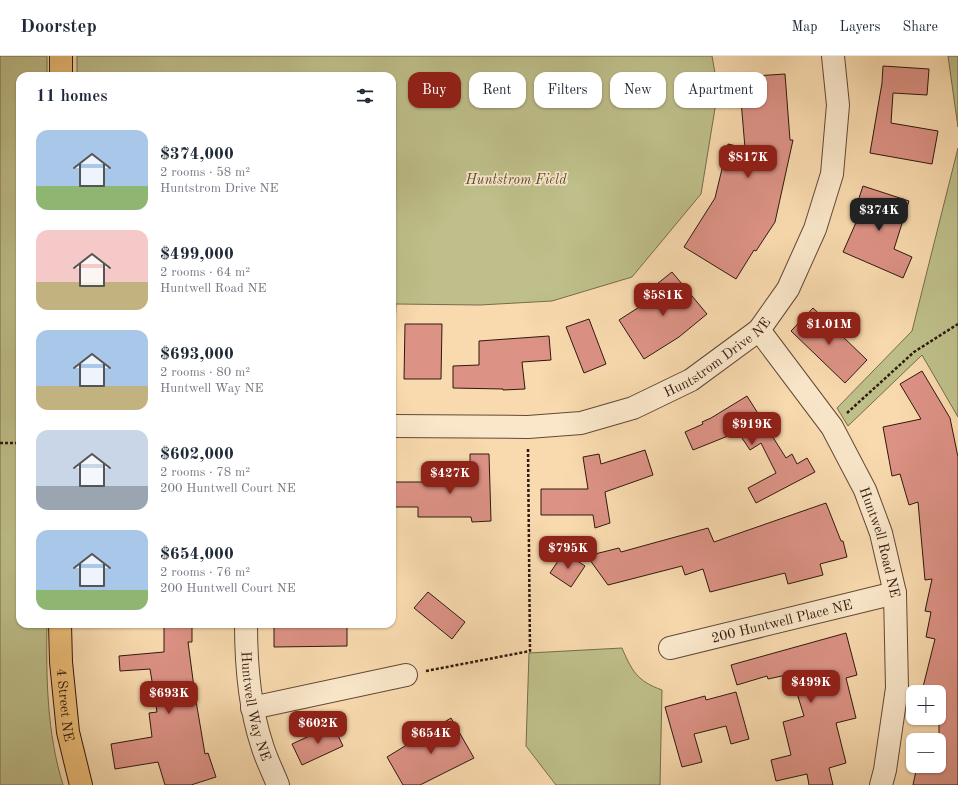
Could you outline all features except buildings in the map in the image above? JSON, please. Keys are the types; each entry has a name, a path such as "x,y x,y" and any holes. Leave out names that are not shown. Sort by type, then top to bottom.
{"main road":[{"path":"61,56 61,72"},
{"name":"4 Street NE","path":"60,628 61,662 68,732 81,785"}],"street":[{"name":"Huntstrom Drive NE","path":"396,426 528,427 581,422 633,408 691,380 759,330 788,289 815,229 832,174 838,105 833,56"},
{"name":"Huntwell Road NE","path":"759,330 832,427 865,490 881,533 895,593 897,688 886,770 881,785"},
{"name":"200 Huntwell Place NE","path":"670,648 895,593"},
{"name":"Huntwell Way NE","path":"246,628 246,653 252,708 262,746 278,785"},
{"path":"252,708 406,675"}],"path":[{"path":"832,427 914,352 958,324"},
{"path":"406,675 530,651 528,427"},
{"path":"0,443 16,443"}],"green space":[{"path":"0,56 47,56 47,72 16,72 16,628 47,628 47,685 51,725 63,785 0,785"},
{"name":"Huntstrom Field","path":"77,56 712,56 715,72 674,72 674,108 715,108 701,194 632,277 552,301 480,305 396,304 396,72 77,72"},
{"path":"948,56 958,56 958,127"},
{"path":"958,148 958,417 922,355 848,426 837,408 912,331"},
{"path":"622,648 636,674 647,683 662,690 660,785 556,785 526,746 529,653"}]}
